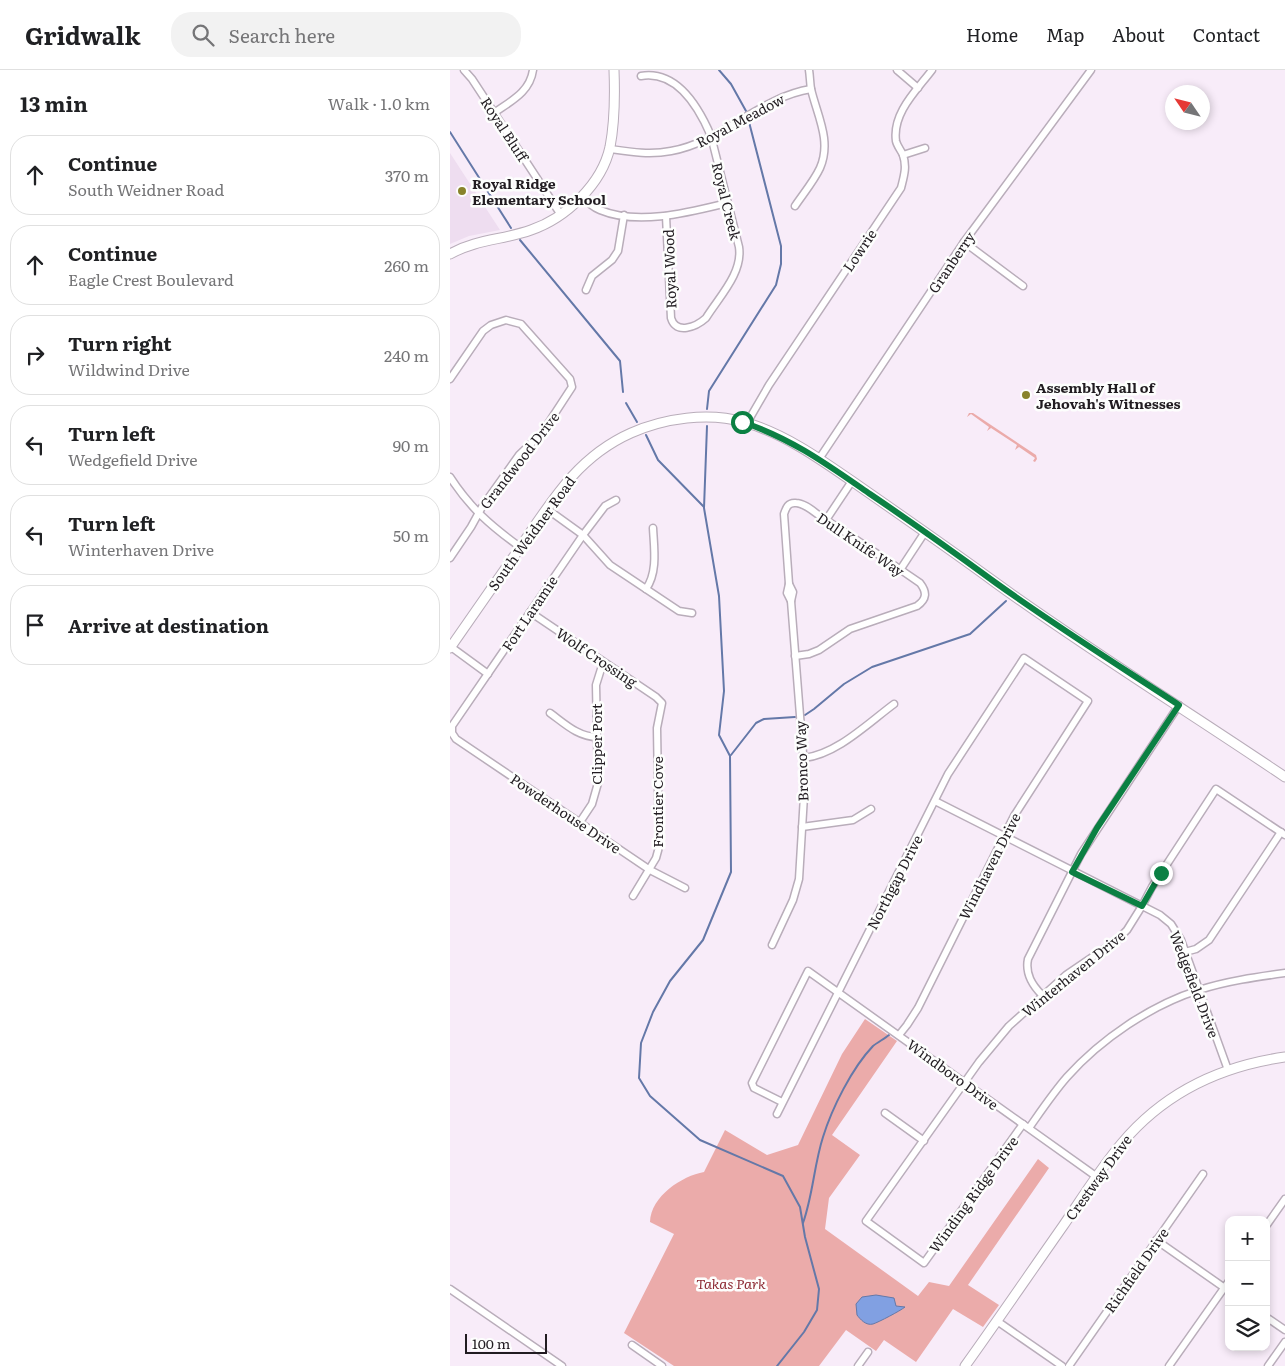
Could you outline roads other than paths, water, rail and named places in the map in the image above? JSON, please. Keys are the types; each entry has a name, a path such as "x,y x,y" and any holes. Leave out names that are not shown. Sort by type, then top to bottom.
{"main road":[{"path":"450,254 474,243 531,230 561,215 582,196 598,175 610,148 614,118 614,70"},
{"name":"South Weidner Road","path":"450,648 564,484 578,469 610,444 632,432 660,423 700,418 719,418 747,423 793,443 852,481 1076,638 1285,777"},
{"name":"Crestway Drive","path":"965,1366 1121,1143 1154,1111 1174,1096 1205,1078 1262,1060 1285,1057"}],"street":[{"name":"Royal Bluff","path":"464,70 472,78 561,215"},
{"path":"494,112 522,94 530,82 533,70"},
{"path":"795,206 818,173 825,150 824,132 811,89 809,70"},
{"path":"897,70 918,88"},
{"name":"Lowrie","path":"747,423 769,385 901,188 906,170 903,155 896,142 896,127 901,113 932,70"},
{"name":"Granberry","path":"818,459 964,242 1091,70"},
{"name":"Royal Creek","path":"641,76 656,75 678,87 698,110 711,136 739,247 740,260 736,271 706,318 690,327 681,328 672,322"},
{"name":"Royal Meadow","path":"610,148 645,154 685,148 711,136 784,95 811,89"},
{"path":"903,155 924,148"},
{"path":"582,196 599,210 635,217 666,216 727,203"},
{"path":"586,290 592,276 612,260 618,251 624,215"},
{"name":"Royal Wood","path":"666,216 672,322"},
{"path":"964,242 1023,286"},
{"name":"Grandwood Drive","path":"450,380 483,331 491,325 506,320 521,324 570,379 572,387 542,433 513,463 450,558"},
{"path":"450,477 478,514 520,547"},
{"path":"826,520 852,481"},
{"name":"Fort Laramie","path":"452,733 452,726 583,535 605,506 616,500"},
{"name":"Dull Knife Way","path":"789,504 794,502 801,504 826,520 920,583 926,595 923,602 917,606 850,628 819,650 810,654 795,656"},
{"name":"Bronco Way","path":"772,945 789,912 799,879 805,779 791,601 787,592 789,584 784,514 785,508 789,504"},
{"path":"547,509 583,535 610,565 679,610 692,613"},
{"path":"646,589 651,582 654,572 653,528"},
{"path":"900,570 925,532"},
{"name":"Wolf Crossing","path":"530,612 656,697 662,703"},
{"path":"450,648 488,674"},
{"name":"Windhaven Drive","path":"899,1035 908,1025 918,1008 1003,837 1026,796 1088,701 1024,658"},
{"name":"Northgap Drive","path":"776,1114 934,801 962,751 1024,658"},
{"name":"Clipper Port","path":"580,822 596,794 598,783 596,685 605,663"},
{"name":"Frontier Cove","path":"633,896 650,870 656,858 658,847 656,728 662,703"},
{"path":"804,758 826,753 837,747 894,704"},
{"path":"1042,996 1032,985 1027,965 1028,959 1072,872 1097,828 1179,705"},
{"path":"550,713 580,734 588,737 597,737"},
{"name":"Powderhouse Drive","path":"452,733 456,739 650,870 685,888"},
{"name":"Winterhaven Drive","path":"866,1221 965,1082 1009,1026 1066,975 1122,936 1216,789 1283,834"},
{"name":"Wedgefield Drive","path":"934,801 1142,906 1171,924 1177,931 1186,952 1228,1070"},
{"path":"802,828 854,820 871,809"},
{"path":"1186,952 1196,949 1209,940 1283,834"},
{"name":"Windboro Drive","path":"782,1102 754,1088 752,1083 808,971 1097,1178"},
{"name":"Winding Ridge Drive","path":"866,1221 924,1263 1026,1126 1067,1077 1092,1052 1143,1016 1199,990 1235,980 1285,973"},
{"path":"884,1113 924,1141"},
{"name":"Richfield Drive","path":"1069,1366 1203,1174"},
{"path":"1270,1220 1285,1199"},
{"path":"1156,1240 1225,1288"},
{"path":"450,1290 562,1366"},
{"path":"1169,1366 1225,1290"},
{"path":"1270,1320 1285,1330"},
{"path":"997,1321 1062,1366"},
{"path":"1268,1366 1285,1342"},
{"path":"632,1345 662,1366"},
{"path":"858,1366 868,1352"}],"water":[{"path":"876,1295 894,1298 896,1306 905,1307 876,1323 866,1323 857,1315 856,1304 862,1297"}],"waterway":[{"path":"719,70 731,84 746,111"},
{"path":"707,409 709,391 776,285 781,264 781,246 749,122"},
{"path":"450,132 511,228"},
{"path":"520,240 620,361 623,392"},
{"path":"626,403 637,422"},
{"path":"707,426 704,508 719,596 724,691 719,735 730,756 731,872 703,940 670,981 653,1012 641,1043 639,1078 650,1096 700,1140 783,1176 800,1207 805,1237 819,1289 817,1310 804,1332 777,1366"},
{"path":"646,435 658,460 704,507"},
{"path":"805,715 844,684 872,667 970,634 1006,601"},
{"path":"731,755 756,723 764,719 795,717"},
{"path":"803,1223 820,1148 837,1101 865,1055 873,1046 889,1035"}],"place":[{"name":"Royal Ridge Elementary School","path":"462,191"},
{"name":"Assembly Hall of Jehovah's Witnesses","path":"1026,395"}],"park label":[{"name":"Takas Park","path":"731,1283"}]}
